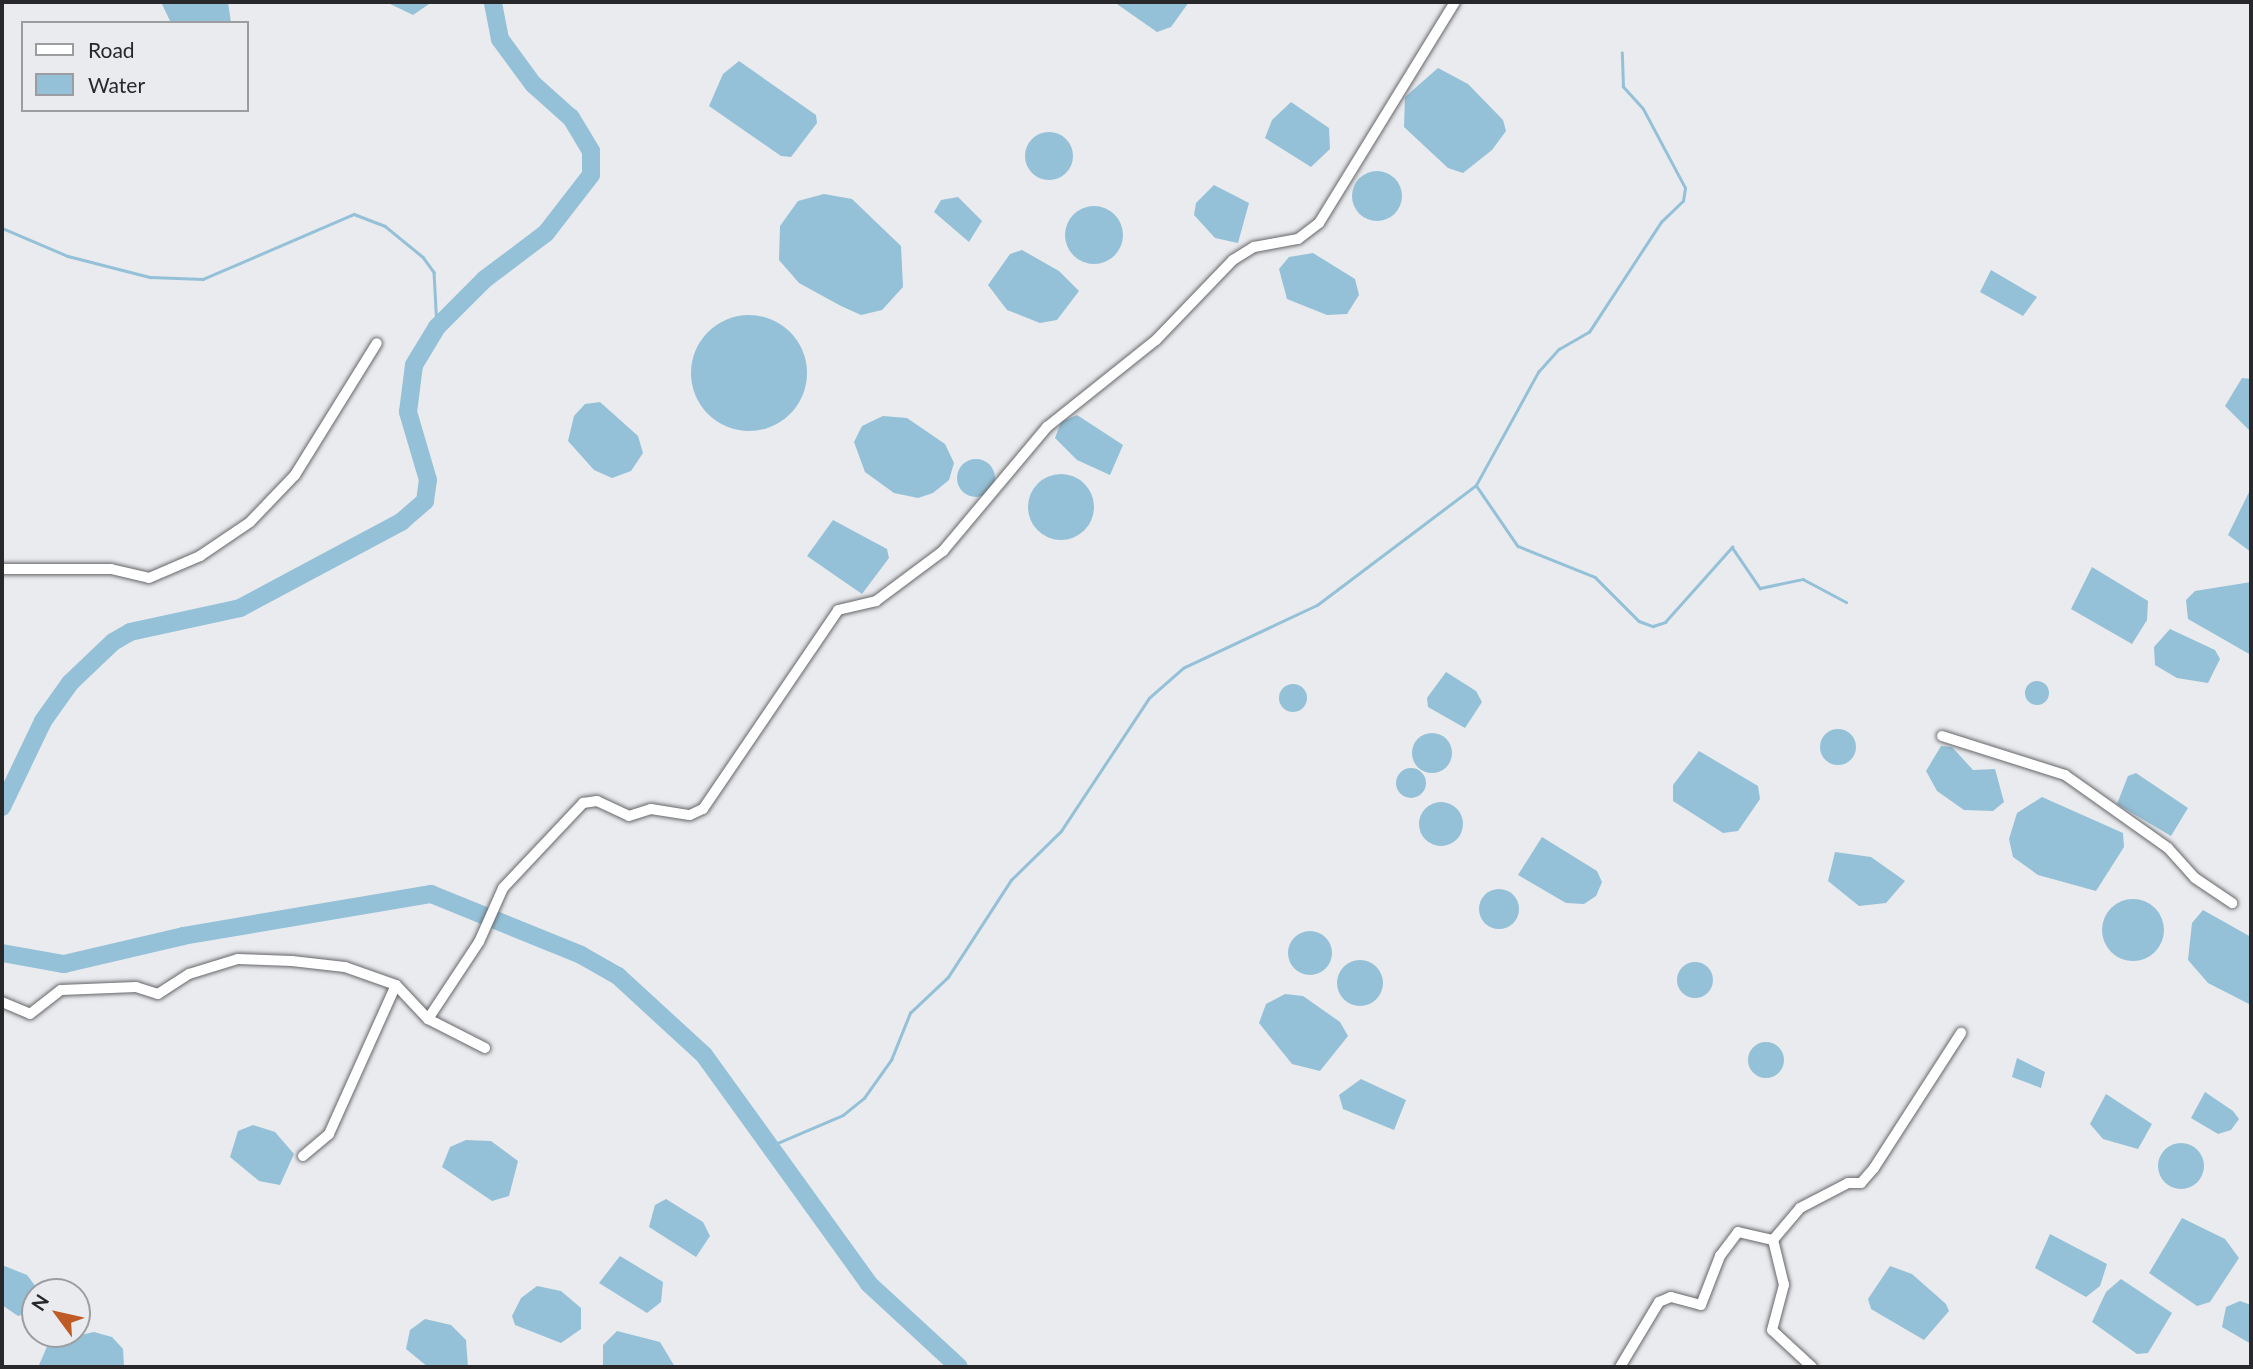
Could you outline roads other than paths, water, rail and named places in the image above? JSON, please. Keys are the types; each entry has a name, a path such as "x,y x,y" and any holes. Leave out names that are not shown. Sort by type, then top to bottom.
{"street":[{"path":"428,1019 479,942 503,888 583,803 597,802 629,816 651,808 690,815 703,810 838,610 876,601 943,551 1047,427 1156,340 1233,260 1254,247 1298,239 1320,223 1455,2"},
{"path":"2,569 111,569 149,578 200,556 250,522 295,475 377,343"},
{"path":"1942,736 2065,775 2168,848 2195,878 2232,903"},
{"path":"2,1002 30,1014 61,990 136,987 158,994 189,974 238,959 345,967 396,985 428,1019 485,1048"},
{"path":"303,1156 329,1134 396,985"},
{"path":"1773,1240 1800,1208 1861,1183 1961,1033"},
{"path":"1620,1367 1659,1302 1671,1297 1701,1305 1720,1256 1738,1232 1773,1240"},
{"path":"1773,1240 1784,1285 1772,1331 1812,1367"}],"water":[{"path":"161,2 228,2 231,21 170,21"},
{"path":"386,2 432,2 413,15"},
{"path":"1114,2 1189,2 1171,27 1157,32"},
{"path":"739,61 816,115 817,123 791,157 781,156 709,106 723,74"},
{"path":"1438,68 1468,84 1503,120 1506,131 1492,150 1463,173 1448,168 1404,127 1405,97"},
{"path":"1291,102 1329,128 1330,149 1311,167 1265,138 1272,120"},
{"path":"1049,132 1066,139 1073,156 1066,173 1049,180 1032,173 1025,156 1032,139"},
{"path":"1377,171 1394,179 1402,196 1394,213 1377,221 1360,213 1352,196 1360,179"},
{"path":"1214,185 1249,203 1238,243 1215,238 1194,215 1196,203"},
{"path":"824,194 852,199 901,246 903,287 882,310 861,315 841,306 799,283 779,260 780,226 798,201"},
{"path":"958,197 982,221 969,242 934,212 941,200"},
{"path":"1094,206 1110,211 1118,219 1123,235 1118,251 1110,259 1094,264 1078,259 1070,251 1065,235 1070,219 1078,211"},
{"path":"1022,250 1059,271 1079,291 1057,320 1040,323 1007,310 988,285 1010,254"},
{"path":"1313,253 1355,279 1359,295 1347,314 1327,315 1287,299 1279,269 1289,257"},
{"path":"1991,270 2037,297 2023,316 1980,292"},
{"path":"749,315 771,320 790,332 802,351 807,373 802,395 790,414 771,426 749,431 727,426 708,414 696,395 691,373 696,351 708,332 727,320"},
{"path":"2242,378 2251,379 2251,432 2225,406"},
{"path":"600,402 638,436 643,453 631,471 612,478 594,470 568,441 574,416 585,404"},
{"path":"1077,415 1123,445 1110,475 1077,460 1055,438 1061,422"},
{"path":"883,416 907,418 945,444 954,463 949,480 933,493 918,498 894,493 865,472 854,442 862,426"},
{"path":"976,459 989,465 995,478 989,491 976,497 963,491 957,478 963,465"},
{"path":"1061,474 1074,476 1089,489 1094,507 1092,520 1079,535 1061,540 1048,538 1033,525 1028,507 1030,494 1043,479"},
{"path":"2251,488 2251,552 2228,535"},
{"path":"833,520 887,549 889,558 862,594 807,556"},
{"path":"2092,567 2148,601 2147,620 2132,644 2071,609"},
{"path":"2251,582 2251,655 2188,619 2186,600 2195,591"},
{"path":"2170,629 2215,650 2220,659 2208,683 2177,678 2155,665 2154,647"},
{"path":"1446,672 1476,691 1482,702 1465,728 1428,707 1427,698"},
{"path":"2037,681 2046,684 2049,693 2046,702 2037,705 2028,702 2025,693 2028,684"},
{"path":"1293,684 1303,688 1307,698 1303,708 1293,712 1283,708 1279,698 1283,688"},
{"path":"1838,729 1850,735 1856,747 1850,759 1838,765 1826,759 1820,747 1826,735"},
{"path":"1432,733 1440,734 1446,739 1451,745 1451,761 1446,767 1440,772 1432,773 1424,772 1418,767 1413,761 1412,753 1413,745 1418,739 1424,734"},
{"path":"1941,746 1952,747 1973,770 1995,769 2004,802 1993,811 1964,810 1937,791 1926,771"},
{"path":"1699,751 1758,786 1760,799 1738,831 1723,833 1673,801 1673,785"},
{"path":"1411,768 1422,772 1426,783 1422,794 1411,798 1400,794 1396,783 1400,772"},
{"path":"2136,773 2188,808 2171,836 2117,804 2128,776"},
{"path":"2042,797 2123,833 2124,847 2096,891 2038,875 2013,857 2009,839 2017,813"},
{"path":"1441,802 1456,809 1463,824 1456,839 1441,846 1426,839 1419,824 1426,809"},
{"path":"1542,837 1597,871 1602,882 1596,896 1584,904 1566,903 1518,875"},
{"path":"1835,852 1871,857 1905,881 1886,903 1859,906 1828,881"},
{"path":"1499,889 1513,895 1519,909 1513,923 1499,929 1485,923 1479,909 1485,895"},
{"path":"2133,899 2155,908 2164,930 2155,952 2133,961 2111,952 2102,930 2111,908"},
{"path":"2203,910 2251,937 2249,1004 2208,983 2188,960 2192,923"},
{"path":"1310,931 1319,932 1326,937 1331,944 1331,962 1326,969 1319,974 1310,975 1301,974 1294,969 1289,962 1288,953 1289,944 1294,937 1301,932"},
{"path":"1360,960 1377,966 1383,983 1377,1000 1360,1006 1343,1000 1337,983 1343,966"},
{"path":"1695,962 1708,967 1713,980 1708,993 1695,998 1682,993 1677,980 1682,967"},
{"path":"1285,994 1303,996 1340,1022 1348,1036 1320,1071 1292,1064 1259,1023 1266,1004"},
{"path":"1766,1042 1779,1047 1784,1060 1779,1073 1766,1078 1753,1073 1748,1060 1753,1047"},
{"path":"2017,1058 2045,1072 2041,1088 2012,1077"},
{"path":"1361,1079 1406,1100 1394,1130 1343,1109 1339,1095"},
{"path":"2205,1092 2233,1111 2239,1119 2231,1130 2218,1134 2191,1118"},
{"path":"2106,1094 2152,1124 2138,1149 2103,1139 2090,1124"},
{"path":"253,1125 275,1132 294,1154 280,1185 259,1181 230,1157 238,1131"},
{"path":"466,1140 491,1141 518,1161 509,1196 492,1201 442,1167 450,1147"},
{"path":"2181,1143 2197,1150 2204,1166 2197,1182 2181,1189 2165,1182 2158,1166 2165,1150"},
{"path":"666,1199 703,1222 710,1236 696,1257 649,1227 655,1205"},
{"path":"2182,1218 2225,1239 2239,1258 2210,1302 2197,1306 2149,1273"},
{"path":"2050,1234 2107,1264 2100,1286 2086,1297 2035,1268"},
{"path":"620,1256 663,1282 661,1302 647,1313 599,1283"},
{"path":"2,1265 29,1278 21,1278 21,1315 18,1316 2,1305"},
{"path":"1890,1266 1912,1274 1946,1304 1949,1311 1924,1340 1871,1309 1868,1299"},
{"path":"2121,1279 2172,1313 2148,1353 2137,1354 2092,1322 2106,1292"},
{"path":"537,1286 561,1291 581,1308 581,1329 561,1343 515,1325 512,1316 521,1298"},
{"path":"2240,1301 2251,1305 2251,1344 2222,1327 2226,1307"},
{"path":"425,1319 451,1325 466,1340 468,1367 428,1367 406,1349 410,1330"},
{"path":"617,1331 660,1342 675,1367 603,1367 603,1345"},
{"path":"91,1333 112,1337 123,1349 124,1366 39,1365 46,1348 91,1348"}],"waterway":[{"path":"2,807 43,721 70,683 113,642 130,632 240,608 401,522 425,501 428,480 408,412 414,365 437,327 485,279 546,233 591,175 591,151 571,118 533,84 500,39 493,2"},
{"path":"773,1145 843,1115 864,1098 891,1060 910,1013 948,977 1011,880 1061,831 1149,698 1183,668 1317,605 1476,485 1538,372 1559,349 1589,332 1661,222 1683,201 1685,188 1643,109 1623,87 1622,53"},
{"path":"2,228 68,256 150,277 203,279 354,214 385,226 423,257 434,272 437,327"},
{"path":"1476,485 1518,546 1595,577 1639,621 1653,626 1665,622 1732,547 1760,588 1803,579 1846,602"},
{"path":"2,953 64,964 183,936 431,894 581,955 618,976 704,1055 869,1284 959,1367"}]}
